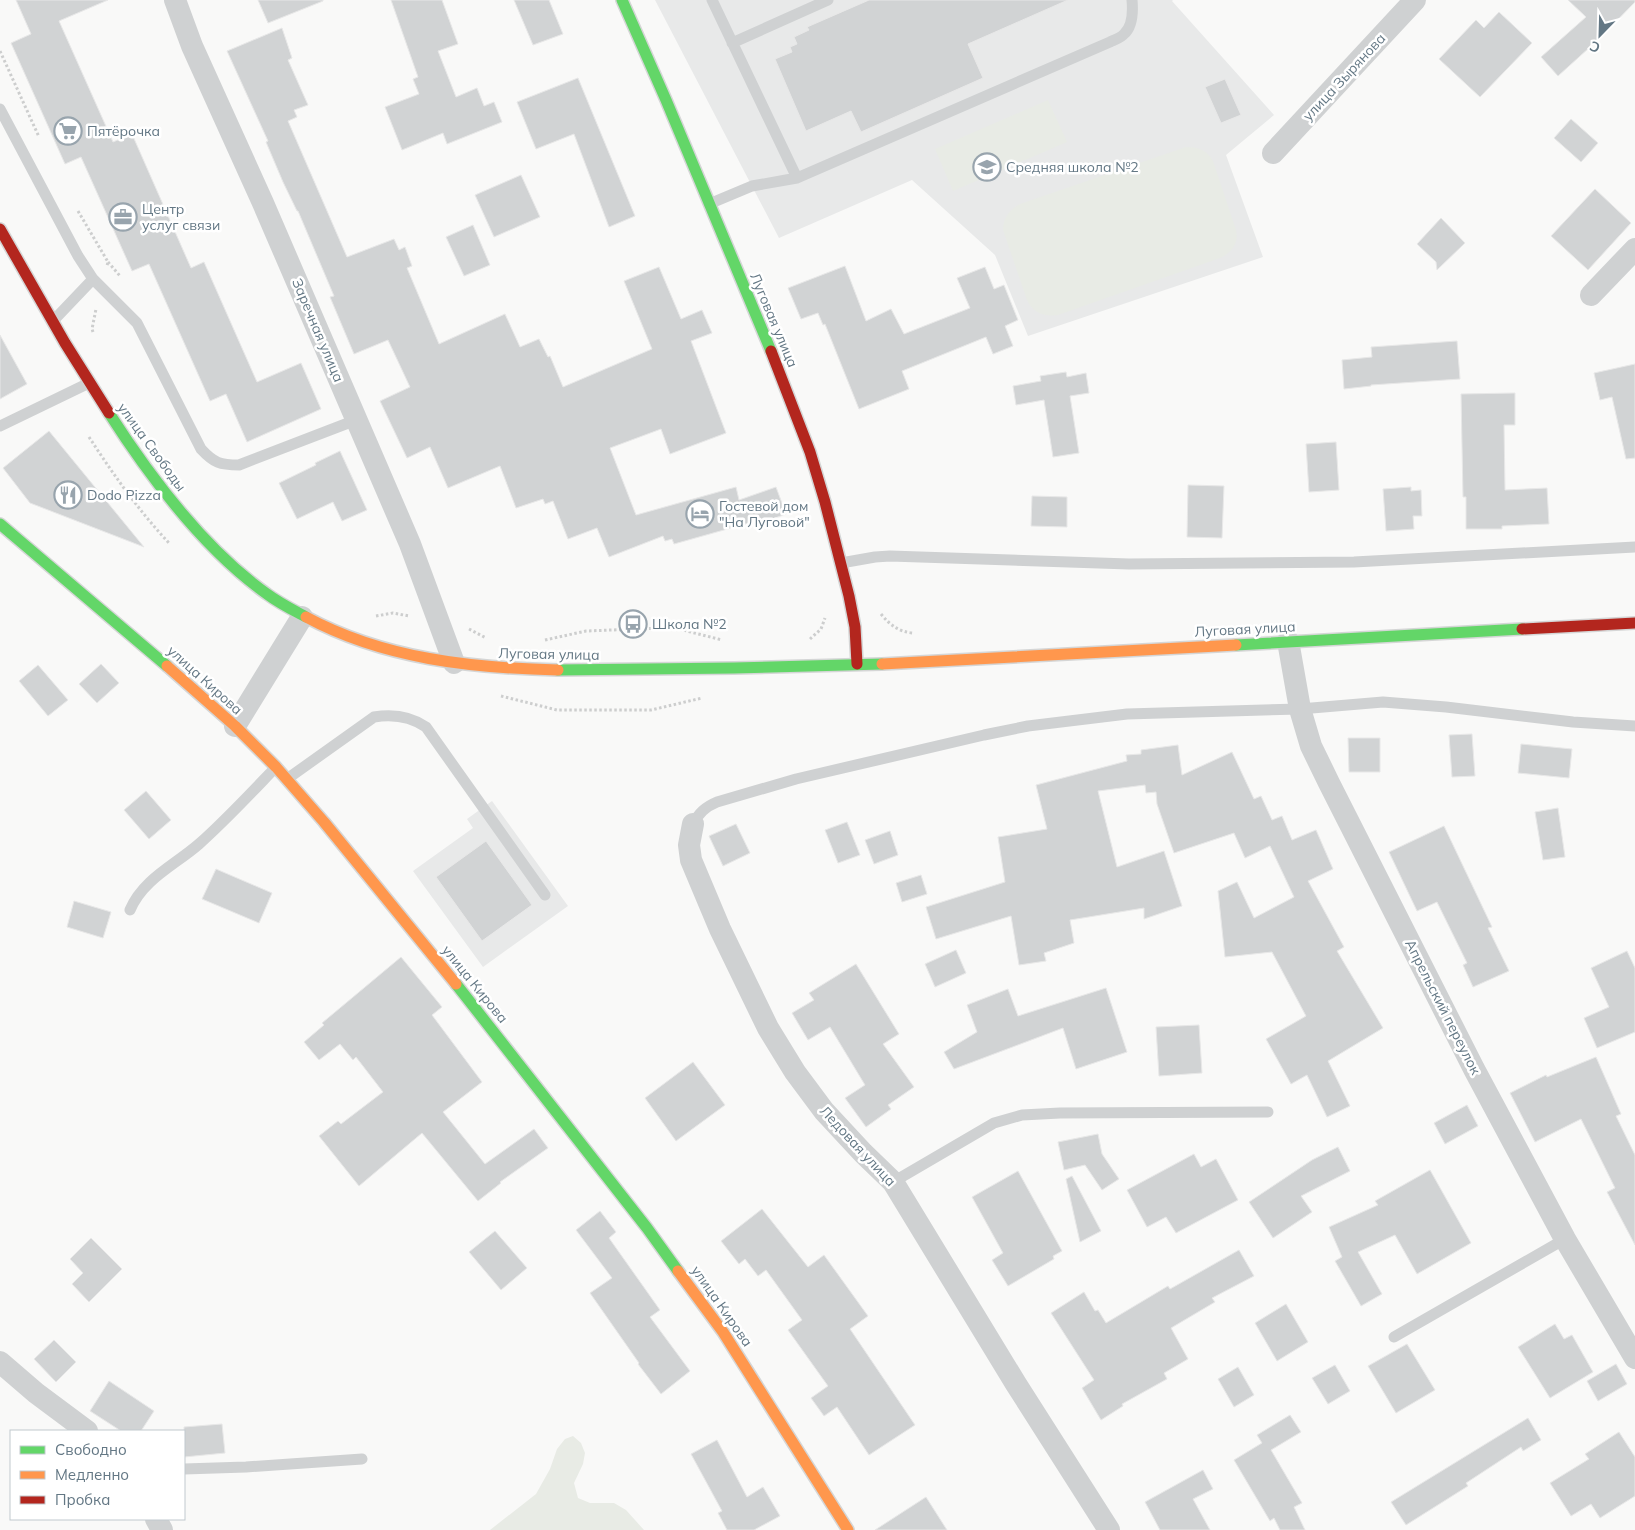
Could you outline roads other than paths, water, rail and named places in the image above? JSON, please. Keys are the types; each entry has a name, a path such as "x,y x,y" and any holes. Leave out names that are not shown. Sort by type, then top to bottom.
{"street":[{"name":"Заречная улица","path":"175,0 192,46 263,203 410,544 454,663"},
{"name":"Луговая улица","path":"622,0 666,100 793,405 810,452 841,563 855,627 857,664"},
{"name":"улица Зырянова","path":"1273,153 1415,0"},
{"name":"улица Свободы","path":"0,229 89,383 144,466 171,500 204,538 250,581 275,600 334,633"},
{"path":"1591,295 1635,249"},
{"name":"улица Кирова","path":"0,524 191,686 235,726 287,779 470,1001 647,1228 723,1332 848,1530"},
{"path":"235,726 302,616"},
{"name":"Луговая улица","path":"334,633 390,651 424,659 512,669 715,669 857,664 1635,623"},
{"name":"Апрельский переулок","path":"1288,642 1300,709 1311,746 1474,1069 1565,1239 1635,1358"},
{"name":"Ледовая улица","path":"693,824 689,845 691,860 720,929 768,1028 795,1072 824,1111 893,1182 1016,1384 1109,1530"},
{"path":"0,1362 36,1393 87,1430"}],"lane":[{"path":"712,0 797,178"},
{"path":"732,43 828,0"},
{"path":"709,204 752,186 797,178 1110,42 1124,34 1131,23 1132,0"},
{"path":"0,110 78,256 93,279 137,323 201,449 210,459 222,465 239,465 356,420"},
{"path":"53,321 93,279"},
{"path":"0,426 89,383"},
{"path":"841,563 890,556 1129,564 1354,562 1635,547"},
{"path":"693,824 698,814 707,806 796,778 1028,726 1127,714 1300,709 1383,702 1446,707 1573,722 1635,726"},
{"path":"287,779 374,717 388,714 417,721 426,727 545,895"},
{"path":"130,910 135,897 145,887 202,841 276,767"},
{"path":"893,1182 994,1123 1022,1115 1060,1113 1268,1112"},
{"path":"1394,1337 1565,1239"},
{"path":"185,1468 246,1467 362,1459"}],"place":[{"name":"Пятёрочка","path":"68,131"},
{"name":"Средняя школа №2","path":"987,167"},
{"name":"Центр услуг связи","path":"123,217"},
{"name":"Dodo Pizza","path":"68,495"},
{"name":"Гостевой дом \"На Луговой\"","path":"700,514"},
{"name":"Школа №2","path":"633,624"}]}
